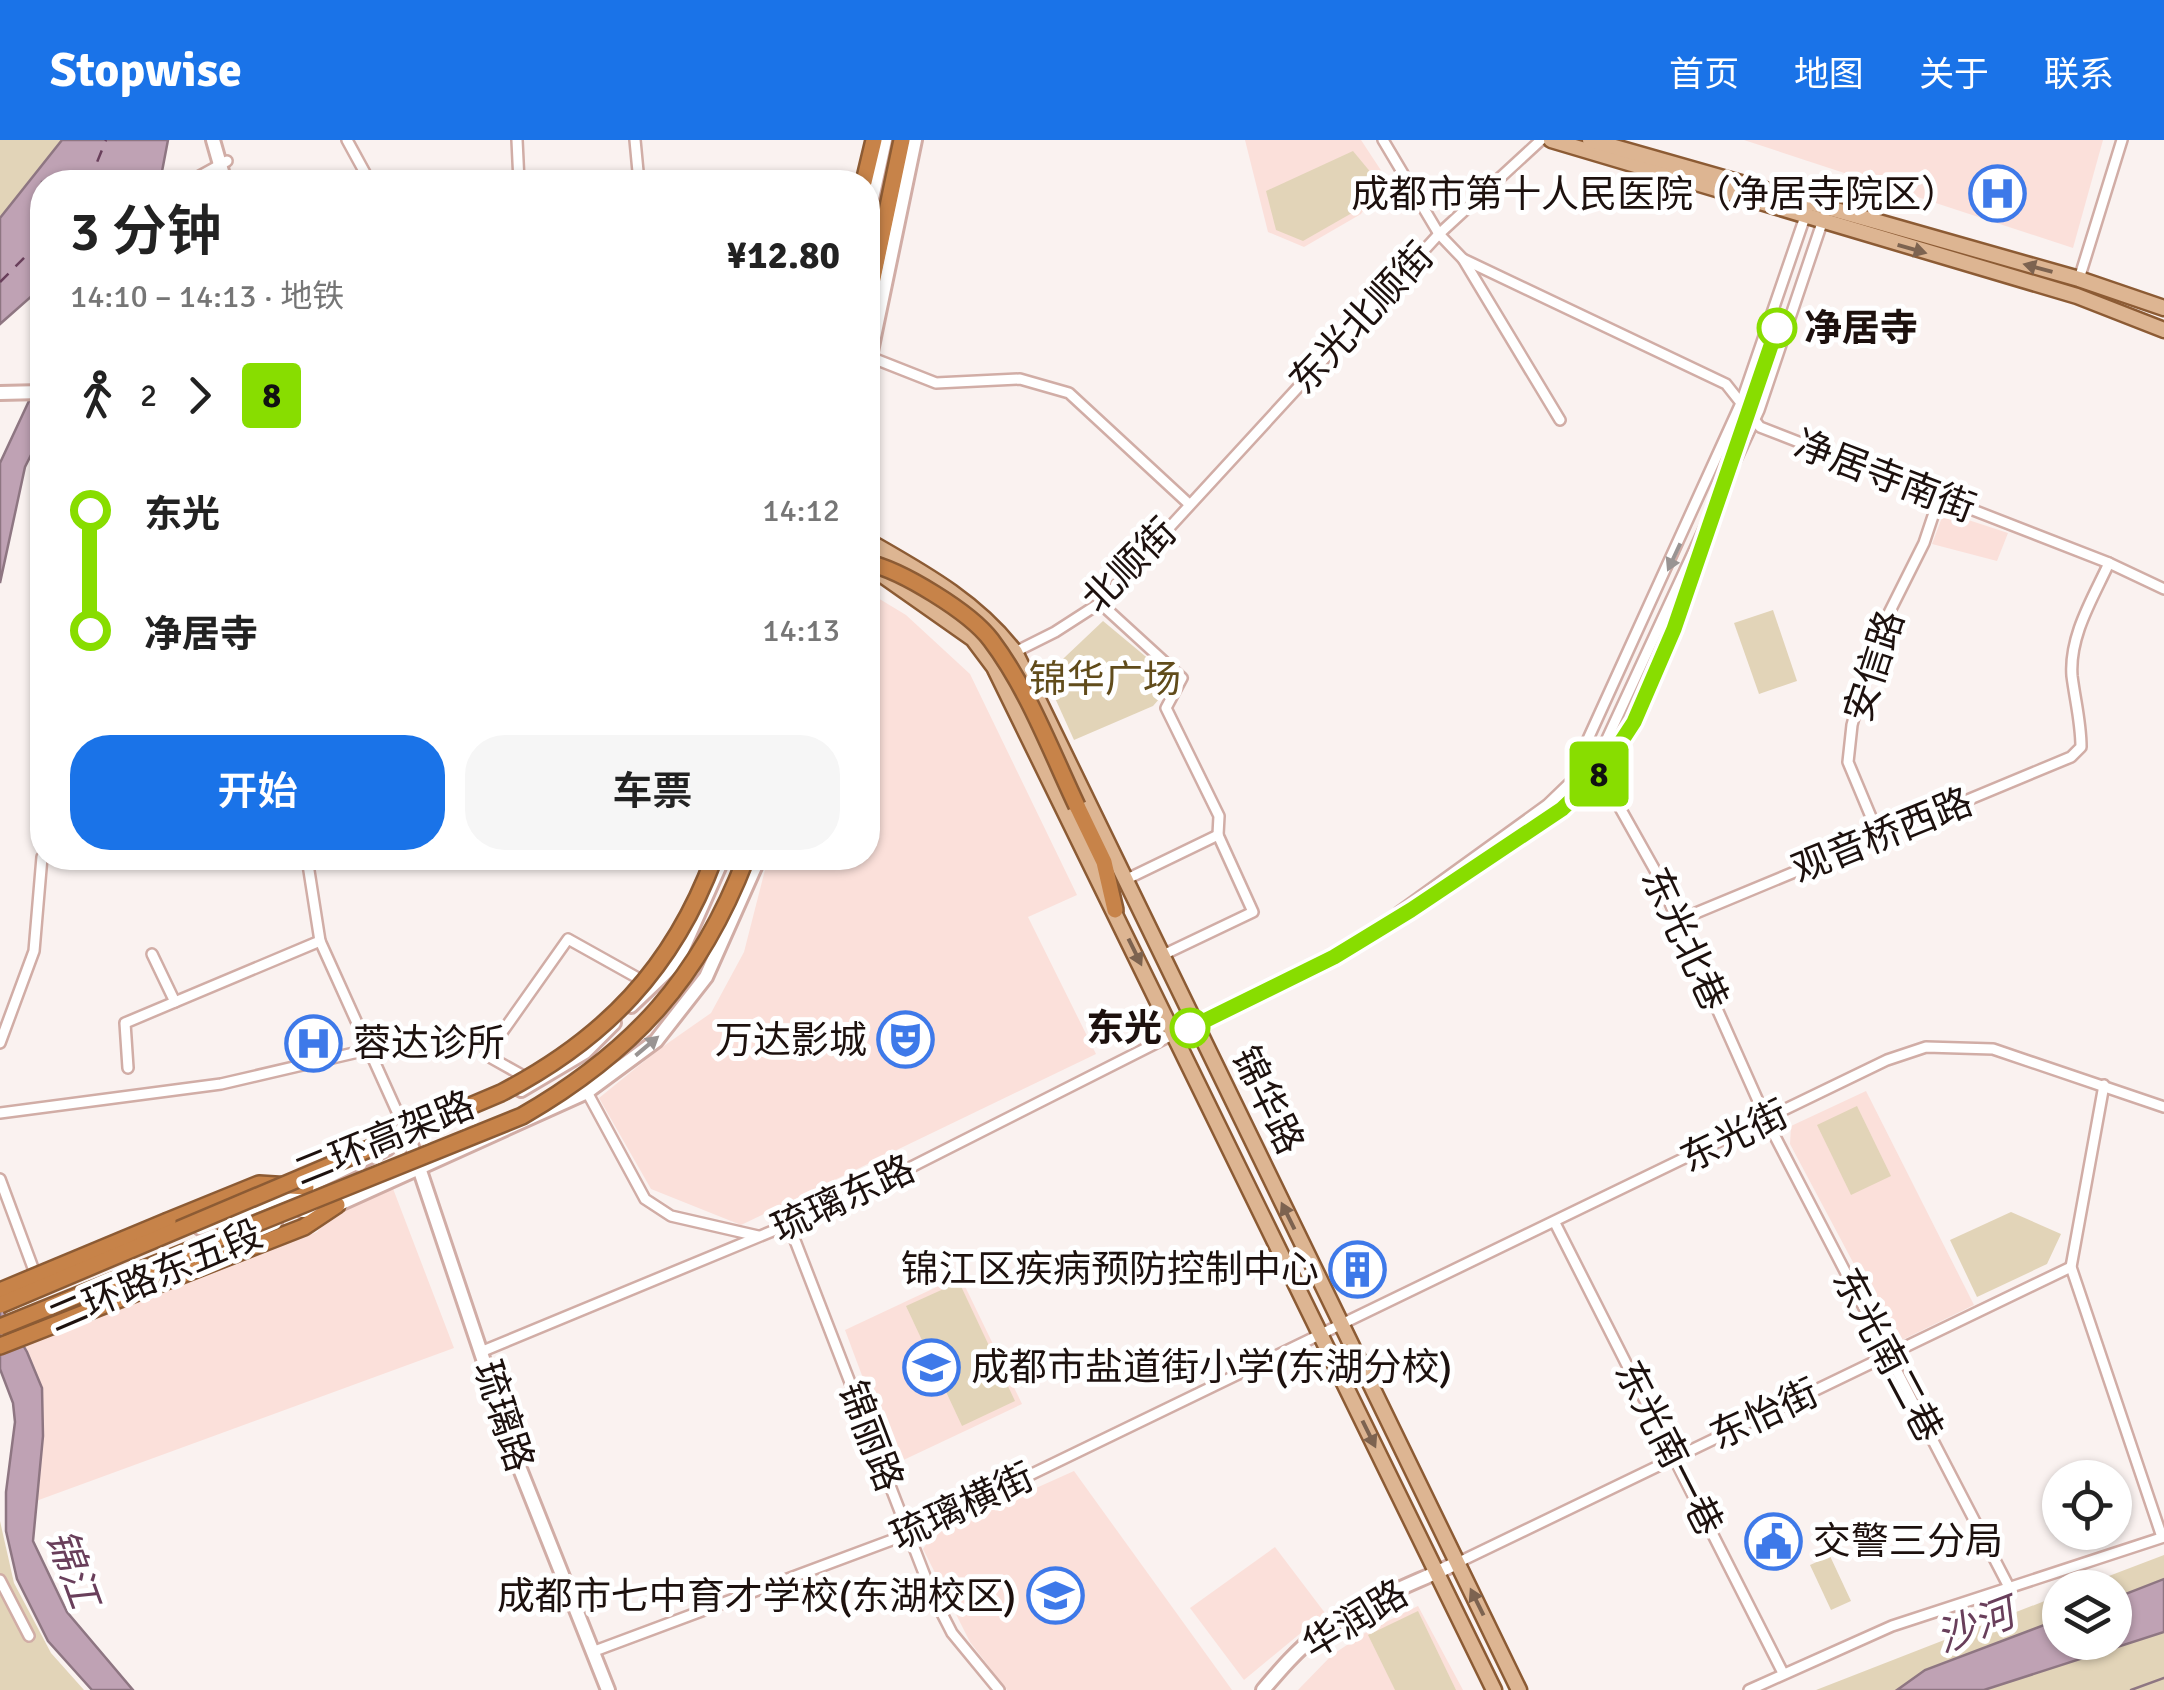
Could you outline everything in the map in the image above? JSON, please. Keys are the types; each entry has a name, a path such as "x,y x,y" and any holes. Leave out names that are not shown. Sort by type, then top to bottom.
{"highway":[{"path":"867,170 874,140"},
{"path":"880,245 902,140"},
{"path":"880,568 916,582 990,637 1035,718 1104,862 1116,910"},
{"name":"二环高架路","path":"1,1297 484,1100 550,1068 594,1036 666,957 709,870"},
{"name":"二环高架路","path":"0,1327 522,1116 570,1088 611,1058 653,1016 724,913 741,870"},
{"path":"1,1297 259,1184 306,1187"},
{"path":"0,1344 304,1227 337,1205"}],"main road":[{"path":"213,140 227,170"},
{"path":"222,140 224,170"},
{"path":"878,170 885,140"},
{"path":"880,305 915,140"},
{"path":"1551,140 1824,216 2077,296 2164,330"},
{"path":"1590,140 1807,211"},
{"path":"1824,216 2079,279 2164,308"},
{"path":"0,393 30,392"},
{"name":"锦华路","path":"880,548 942,583 994,625 1014,652 1520,1690"},
{"name":"锦华路","path":"880,573 973,639 994,667 1494,1690"},
{"name":"二环路东五段","path":"1,1297 72,1277 306,1187 536,1082 584,1052 678,962 718,870"},
{"name":"二环路东五段","path":"0,1344 310,1208 337,1205 587,1092 656,1042 706,977 754,870"},
{"name":"琉璃路","path":"409,1138 520,1469 608,1690"},
{"name":"华润路","path":"1264,1690 1319,1633 1359,1609 1457,1563"}],"street":[{"path":"347,140 363,170"},
{"path":"517,140 518,170"},
{"path":"635,140 637,170"},
{"path":"1382,140 1439,234 1463,259 1560,420"},
{"name":"东光北顺街","path":"1189,504 1439,234 1541,140"},
{"path":"2079,279 2122,140"},
{"path":"209,170 223,162"},
{"path":"1587,766 1584,750 1741,403 1807,211"},
{"path":"1399,912 1547,806 1600,754 1755,420 1824,216"},
{"name":"净居寺南街","path":"1463,259 1726,384 1760,427 2109,563 2164,589"},
{"path":"880,365 936,383 1020,379 1069,393 1189,504"},
{"name":"安信路","path":"1878,836 1848,762 1852,725 1876,641 1924,542 1939,498"},
{"name":"北顺街","path":"1014,652 1100,603 1189,504"},
{"name":"观音桥西路","path":"1679,920 2072,758 2081,747 2072,674 2074,642 2109,563"},
{"path":"1100,603 1182,678 1166,708 1219,816 1218,835 1252,912 1165,954"},
{"name":"东光北巷","path":"1587,766 1615,799 1679,920 1766,1120"},
{"path":"1125,880 1218,835"},
{"path":"0,1043 34,950 41,870"},
{"path":"309,870 320,942 409,1138"},
{"path":"536,1082 486,1055 568,939 652,986"},
{"path":"128,1068 125,1024 320,942"},
{"path":"152,954 176,1002"},
{"name":"琉璃东路","path":"483,1352 840,1203 1194,1024"},
{"name":"东光街","path":"1321,1336 1887,1060 1926,1047 1993,1049 2164,1106"},
{"path":"0,1113 221,1084 370,1049"},
{"path":"1749,1690 1892,1626 2163,1537 2071,1267 2104,1085"},
{"path":"587,1092 645,1199 671,1216 761,1237"},
{"name":"东光南二巷","path":"1766,1120 2010,1588"},
{"path":"0,1179 39,1284"},
{"name":"东光南一巷","path":"1556,1223 1783,1674"},
{"name":"锦丽路","path":"789,1225 932,1594 952,1633 999,1690"},
{"name":"东怡街","path":"1457,1563 2071,1267"},
{"name":"琉璃横街","path":"592,1652 908,1534 1321,1336"},
{"path":"0,1580 29,1636"}],"shaded area":[{"path":"62,140 168,140 162,170 38,170"},
{"path":"1245,140 1361,140 1386,178 1361,214 1304,247 1268,232"},
{"name":"成都市第十人民医院（净居寺院区）","path":"1744,140 2103,140 2073,248"},
{"path":"30,180 30,298 0,324 0,218"},
{"path":"30,399 30,457 0,583 0,463"},
{"path":"1944,512 2008,533 1997,561 1932,544"},
{"path":"880,599 906,615 970,674 1077,895 1028,917 1096,1054 741,1225 651,1189 599,1098 711,1013 744,952 765,870 880,870"},
{"path":"1866,1091 1974,1305 1896,1343 1790,1144 1791,1126"},
{"path":"392,1186 454,1348 36,1501 43,1436 42,1389 25,1345 317,1232 337,1209"},
{"name":"成都市盐道街小学(东湖分校)","path":"960,1276 1022,1404 895,1464 845,1330"},
{"path":"0,1305 42,1388 43,1436 33,1541 67,1612 133,1690 92,1690 48,1641 17,1579 6,1531 6,1492 15,1422 13,1403 0,1369"},
{"name":"成都市七中育才学校(东湖校区)","path":"1074,1471 1232,1690 1007,1690 970,1642 923,1549 933,1534"},
{"path":"1275,1547 1325,1613 1244,1680 1190,1608"},
{"path":"2164,1579 2164,1632 2132,1642 2132,1591"},
{"path":"1418,1606 1463,1690 1298,1690 1332,1655 1368,1631"},
{"path":"2042,1626 2042,1660 2077,1660 1984,1690 1897,1690 1925,1670"}],"green space":[{"path":"0,140 62,140 38,170 30,170 30,180 0,218"},
{"path":"1353,151 1377,180 1359,209 1303,241 1276,230 1266,191"},
{"path":"1773,610 1797,681 1759,694 1734,623"},
{"name":"锦华广场","path":"1103,621 1175,681 1153,706 1074,740 1045,676"},
{"path":"1857,1106 1891,1176 1851,1195 1817,1125"},
{"path":"2011,1212 2061,1234 2047,1264 1977,1297 1950,1240"},
{"path":"959,1282 1015,1401 962,1426 906,1306"},
{"path":"0,1521 14,1583 51,1653 84,1690 0,1690"},
{"path":"2164,1555 2164,1690 1816,1690 2042,1602 2042,1660 2132,1660 2132,1570 2125,1570"},
{"path":"1830,1556 1851,1601 1831,1610 1810,1565"},
{"path":"1418,1611 1456,1690 1395,1690 1368,1635"}],"waterway":[{"path":"2131,1690 2164,1678"}],"ferry route":[{"path":"94,170 106,140"},
{"path":"0,282 30,252"}],"metro line":[{"name":"8","path":"1190,1028 1334,957 1411,910 1562,809 1602,771 1634,722 1674,629 1777,328"}],"place":[{"name":"成都市第十人民医院（净居寺院区）","path":"1998,194"},
{"name":"净居寺","path":"1777,328"},
{"name":"东光","path":"1190,1028"},
{"name":"万达影城","path":"906,1040"},
{"name":"蓉达诊所","path":"314,1043"},
{"name":"锦江区疾病预防控制中心","path":"1358,1269"},
{"name":"成都市盐道街小学(东湖分校)","path":"932,1367"},
{"name":"交警三分局","path":"1774,1541"},
{"name":"成都市七中育才学校(东湖校区)","path":"1055,1596"}],"water label":[{"name":"锦江","path":"73,1568"},
{"name":"沙河","path":"1975,1625"}]}
